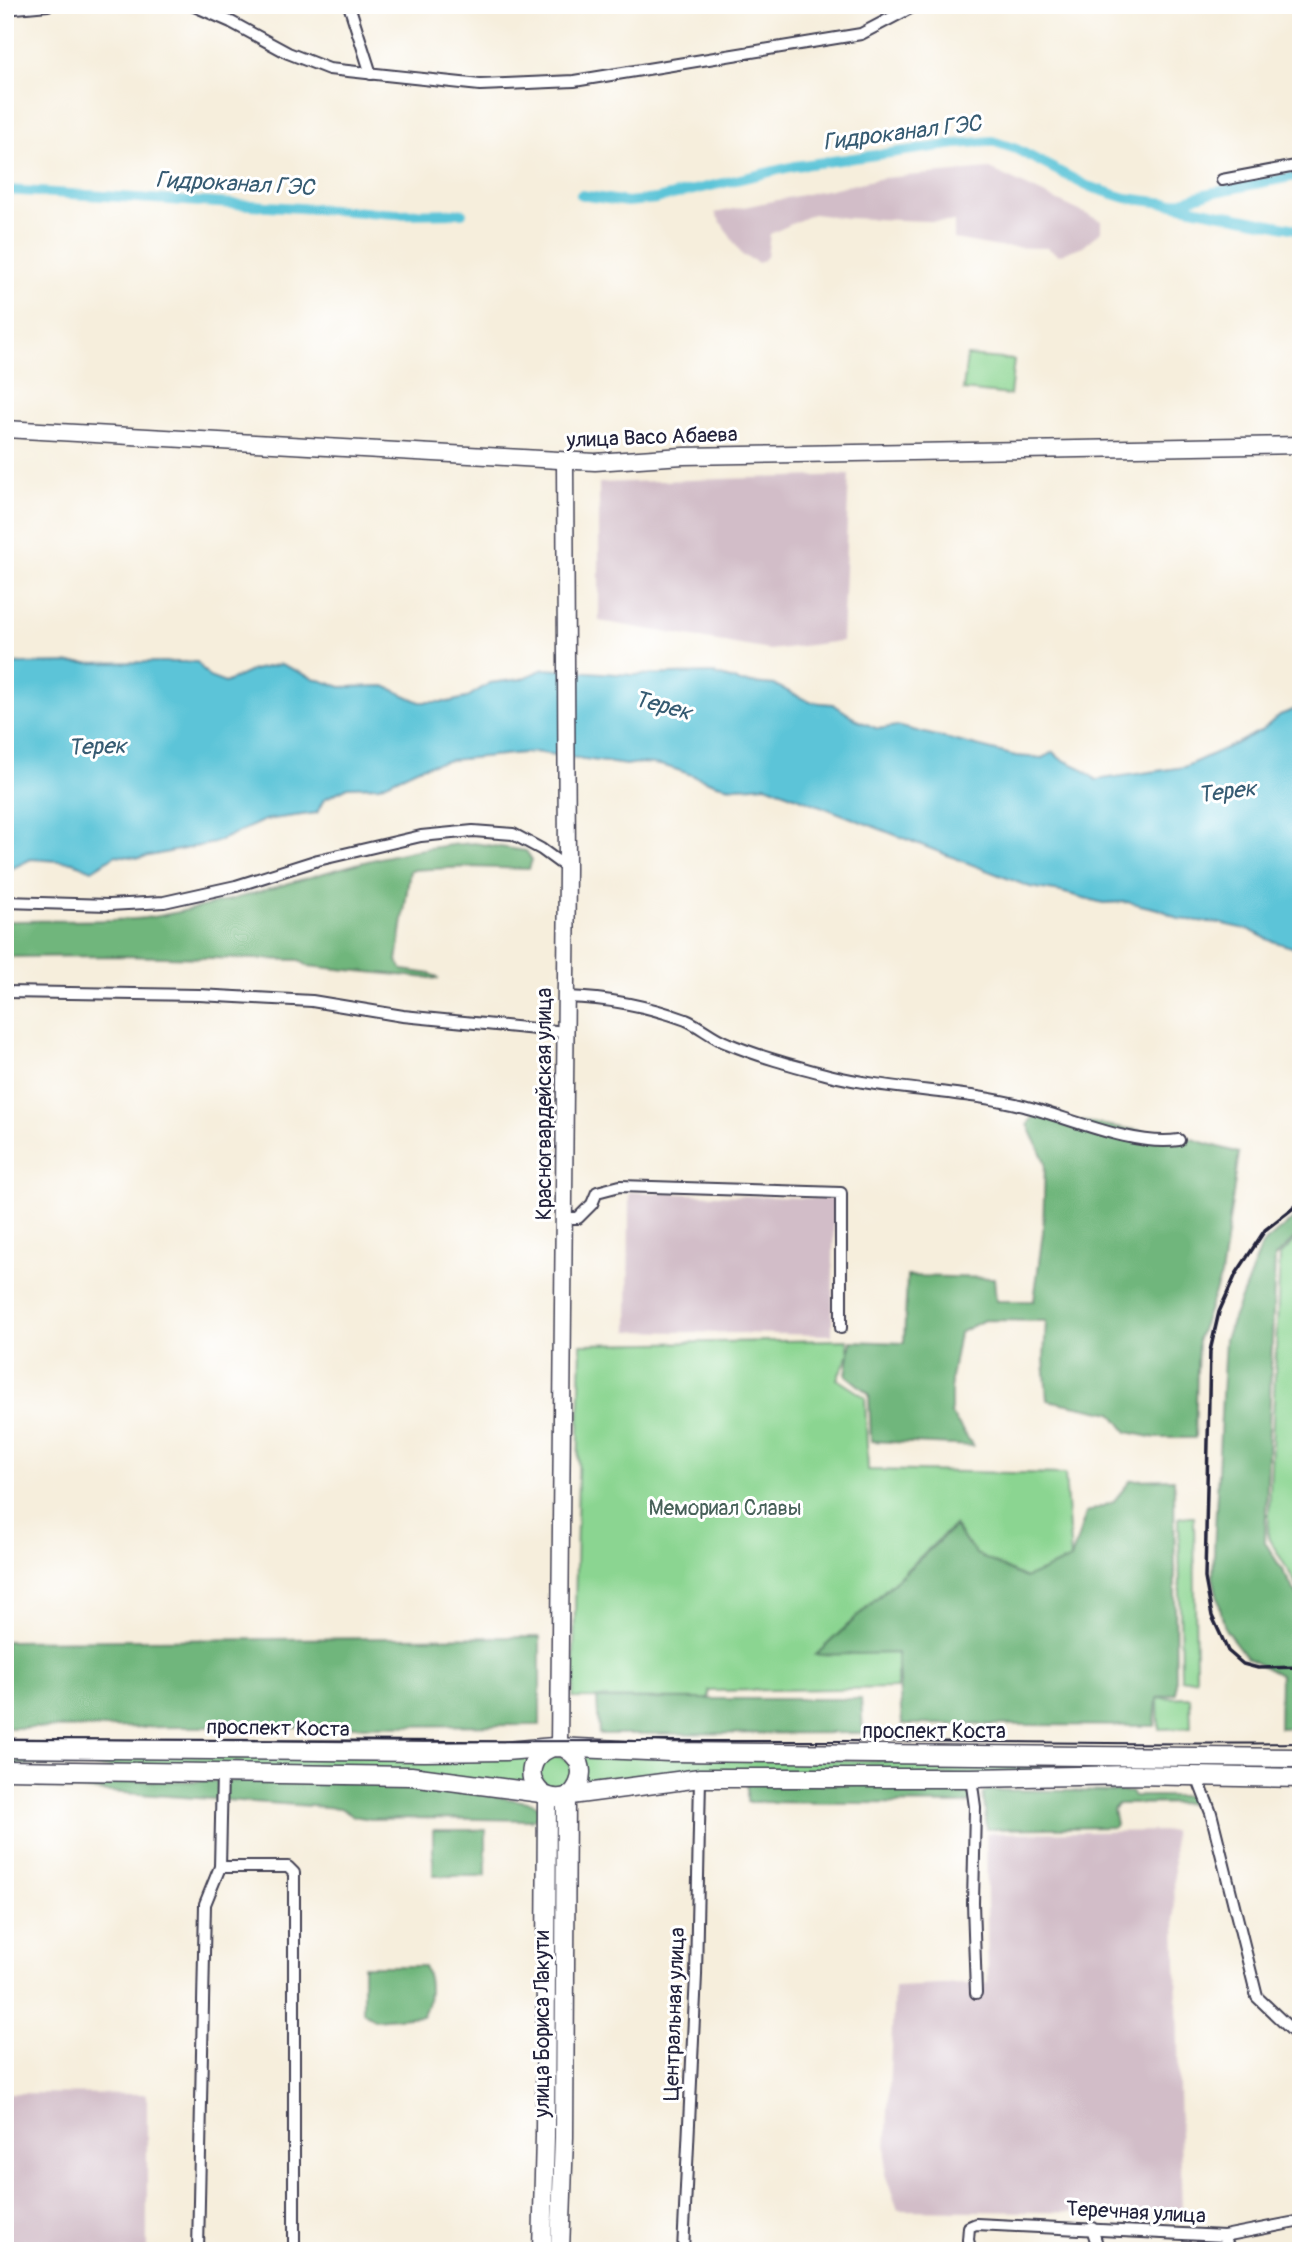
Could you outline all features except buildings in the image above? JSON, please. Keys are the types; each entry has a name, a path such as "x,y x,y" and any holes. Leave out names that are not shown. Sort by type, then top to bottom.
{"main road":[{"name":"улица Васо Абаева","path":"5,429 595,462 683,456 1301,446"},
{"name":"Красногвардейская улица","path":"558,1748 567,868 565,461"},
{"name":"проспект Коста","path":"5,1748 425,1752 558,1748 683,1752 1301,1758"},
{"path":"544,1795 532,1780 532,1763 536,1756 558,1748 577,1757 582,1770 579,1784 568,1796"},
{"path":"1172,1755 1172,1776"},
{"path":"5,1770 411,1776 568,1796 700,1778 1133,1775 1301,1778"},
{"name":"улица Бориса Лакути","path":"542,2251 545,2136 544,1795"},
{"name":"улица Бориса Лакути","path":"560,2251 568,1796"}],"street":[{"path":"5,9 48,5"},
{"path":"192,5 232,22 298,57 329,69 480,85 574,81 861,34 916,5"},
{"path":"349,5 371,74"},
{"path":"1222,180 1301,165"},
{"path":"5,902 109,905 164,902 236,886 318,860 421,836 473,831 513,834 541,849 567,868"},
{"path":"5,992 199,995 312,1001 404,1016 566,1032"},
{"path":"566,997 626,1004 687,1020 724,1042 770,1059 832,1076 1021,1105 1139,1139 1161,1143 1179,1140"},
{"path":"565,1219 579,1218 592,1204 597,1192 620,1186 841,1193 841,1328"},
{"path":"198,2251 205,1904 220,1867 222,1772"},
{"path":"1197,1777 1210,1809 1257,1997 1301,2039"},
{"name":"Центральная улица","path":"683,2251 696,1975 700,1778"},
{"path":"971,1778 975,1807 973,1903 976,1993"},
{"path":"220,1867 288,1867 294,1873 295,2251"},
{"name":"Теречная улица","path":"971,2251 969,2227 976,2224 1224,2236 1301,2221"},
{"path":"1092,2228 1099,2251"},
{"path":"1224,2236 1230,2251"}],"shaded area":[{"path":"990,169 1101,221 1101,231 1083,246 1059,255 1047,248 999,247 954,239 954,222 813,214 770,234 767,257 759,263 742,255 715,213 883,178"},
{"path":"849,475 842,641 770,650 599,621 599,483"},
{"path":"629,1192 834,1199 832,1335 628,1331"},
{"path":"1173,1831 1182,2214 898,2210 885,2174 894,1987 988,1983 986,1833"},
{"path":"5,2093 147,2094 147,2251 5,2251"}],"green space":[{"path":"967,356 1014,360 1010,395 963,390"},
{"path":"474,843 526,851 532,860 529,869 469,867 410,870 397,961 403,970 431,974 439,979 308,966 299,960 120,956 5,957 5,921 102,920 158,916 403,853"},
{"path":"1035,1114 1192,1139 1239,1153 1221,1276 1198,1338 1195,1438 1156,1438 1127,1432 1112,1413 1047,1400 1044,1359 1046,1321 984,1320 959,1333 951,1378 951,1414 973,1446 871,1441 869,1394 846,1375 851,1341 904,1343 907,1276 994,1278 996,1301 1034,1301 1043,1232 1045,1162 1028,1124"},
{"path":"1301,1215 1301,1233 1275,1257 1265,1542 1301,1601 1301,1728 1279,1728 1280,1675 1247,1658 1225,1629 1213,1577 1215,1529 1225,1339 1262,1245"},
{"path":"1301,1236 1301,1592 1268,1537 1280,1255"},
{"name":"Мемориал Славы","path":"847,1340 849,1354 837,1379 865,1397 868,1470 1065,1474 1071,1559 1026,1578 975,1554 954,1525 817,1654 897,1653 897,1688 709,1691 709,1699 573,1698 581,1344"},
{"path":"1174,1479 1176,1693 1157,1698 1155,1726 902,1724 897,1653 816,1655 954,1527 976,1554 1025,1578 1071,1559 1086,1513 1113,1502 1131,1480"},
{"path":"1179,1517 1194,1517 1196,1679 1181,1680"},
{"path":"540,1637 540,1725 5,1728 5,1641"},
{"path":"1190,1697 1191,1728 1159,1729 1158,1698"},
{"path":"597,1699 861,1699 863,1733 599,1734"},
{"path":"5,1754 531,1755 527,1782 5,1764"},
{"path":"581,1755 1124,1765 1123,1770 582,1788"},
{"path":"556,1756 567,1761 572,1772 567,1783 556,1788 545,1783 540,1772 545,1761"},
{"path":"39,1781 409,1781 533,1803 538,1806 539,1812 535,1819 529,1820 371,1819 353,1816 340,1808 39,1787"},
{"path":"747,1783 968,1785 971,1802 747,1802"},
{"path":"989,1790 1200,1796 1202,1803 1118,1804 1113,1809 1116,1824 1114,1827 987,1829 983,1793"},
{"path":"433,1830 486,1830 486,1876 433,1876"},
{"path":"363,1966 424,1966 429,1991 422,2016 374,2020 363,2012"}],"water":[{"name":"Терек","path":"197,662 209,677 225,683 253,670 281,664 341,687 385,686 420,702 448,702 466,698 490,683 521,679 544,669 633,675 711,673 740,682 775,685 810,702 833,704 859,721 878,729 897,726 1016,756 1042,758 1054,752 1059,758 1081,768 1096,780 1184,767 1235,744 1262,730 1280,715 1301,707 1301,950 1269,940 1250,930 1179,919 1162,910 1127,902 1103,903 1030,887 766,785 726,786 662,766 638,763 626,765 534,752 451,760 421,767 380,786 348,787 324,799 317,813 265,820 214,843 139,858 116,855 92,870 73,862 31,859 5,872 5,664"}],"waterway":[{"name":"Гидроканал ГЭС","path":"581,195 627,202 656,199 795,166 992,141 1016,149 1087,186 1126,198 1173,204 1205,194 1301,175"},
{"name":"Гидроканал ГЭС","path":"5,190 397,214 462,213"},
{"path":"1177,205 1301,230"}],"tram line":[{"path":"5,1739 1301,1743"}],"railway":[{"path":"1301,1202 1265,1230 1236,1274 1219,1312 1210,1351 1205,1578 1212,1616 1228,1651 1243,1664 1258,1668 1301,1667"}]}
